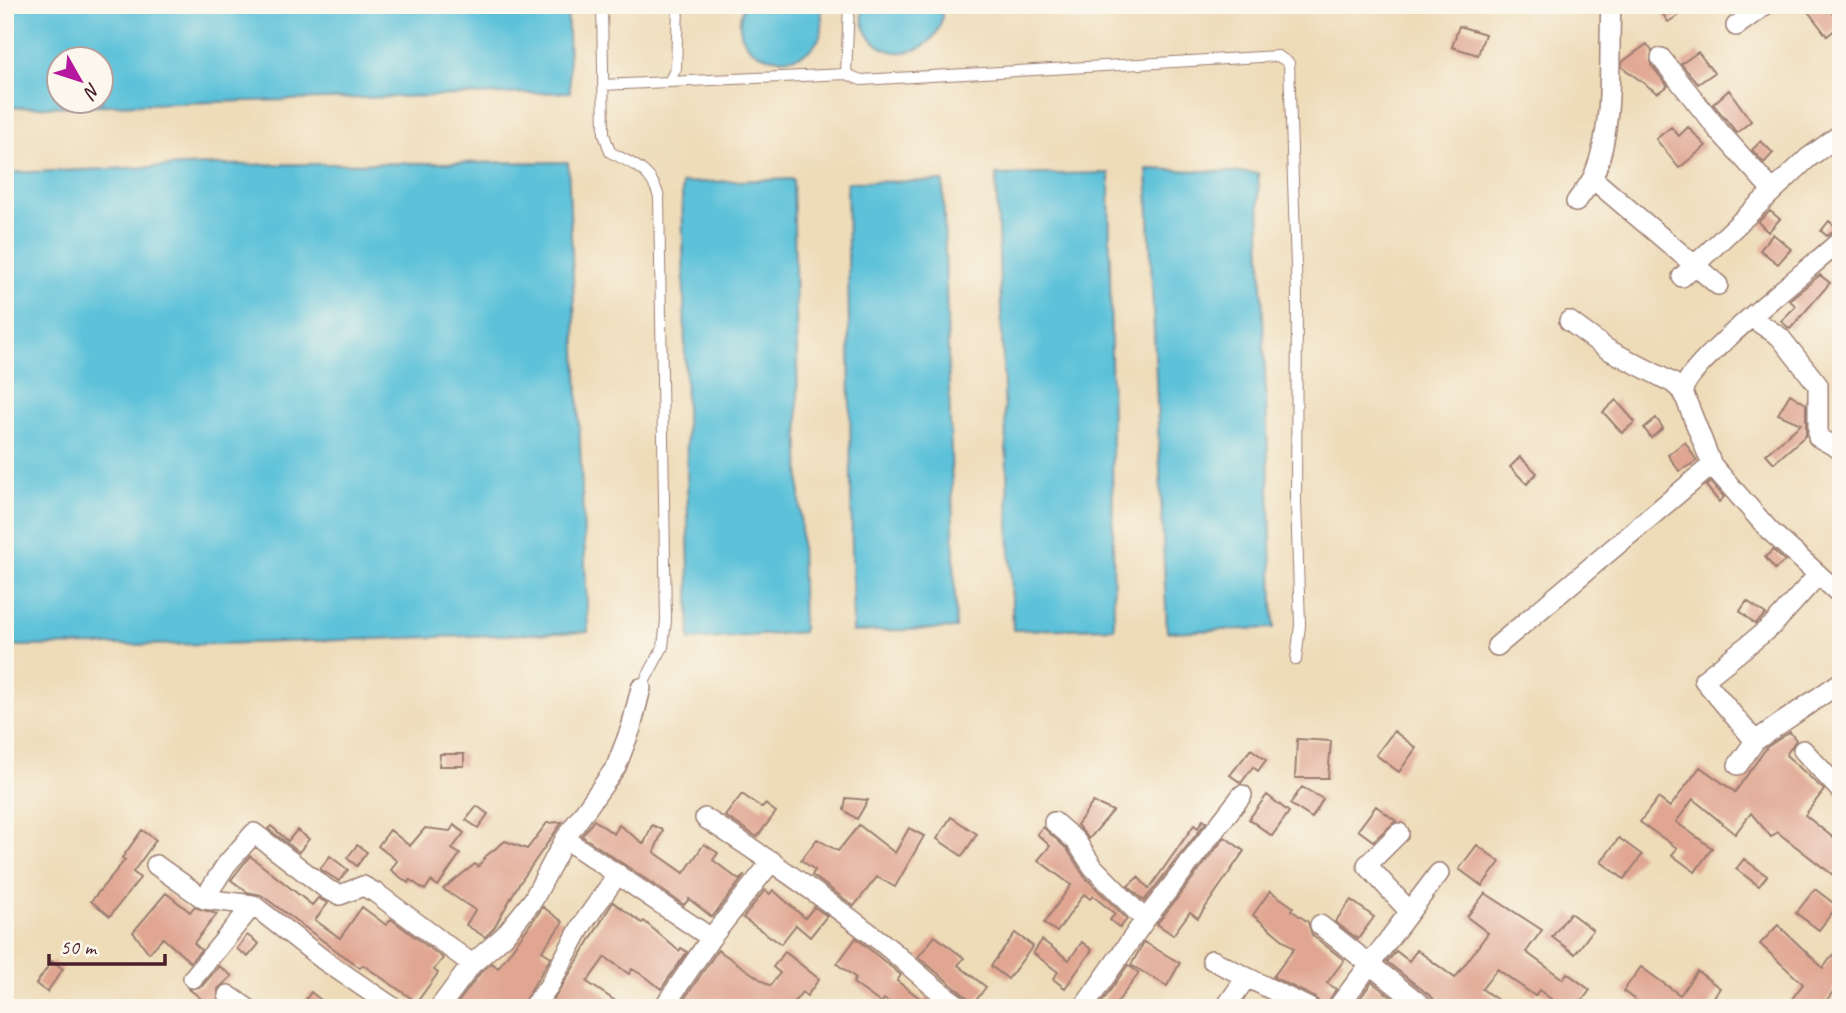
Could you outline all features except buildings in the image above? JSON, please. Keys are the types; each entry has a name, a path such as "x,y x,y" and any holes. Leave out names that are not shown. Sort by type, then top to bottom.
{"street":[{"path":"1576,202 1592,179 1606,115 1612,49 1611,5"},
{"path":"1737,26 1765,5"},
{"path":"1661,58 1719,131 1772,190"},
{"path":"1688,271 1772,190 1808,158 1841,134"},
{"path":"1592,179 1688,271 1718,285"},
{"path":"1841,240 1700,363 1684,386 1712,465 1769,530 1816,576 1841,595"},
{"path":"1752,317 1780,337 1818,386 1818,437 1841,450"},
{"path":"1569,321 1607,349 1673,383 1684,392"},
{"path":"1497,646 1712,465"},
{"path":"1755,741 1704,680 1773,625 1816,576"},
{"path":"1738,765 1755,741 1841,682"},
{"path":"439,1008 472,964 504,936 533,900 565,839 617,767 641,688"},
{"path":"1803,750 1841,791"},
{"path":"1083,1008 1145,920 1242,794"},
{"path":"705,818 772,861 963,1008"},
{"path":"1054,822 1076,841 1093,867 1145,920"},
{"path":"204,899 226,865 254,833 328,891 340,895 363,886 472,964"},
{"path":"1399,833 1367,865 1409,912"},
{"path":"565,839 711,939"},
{"path":"663,1008 711,939 772,861"},
{"path":"156,864 204,899 253,905 326,961 394,1008"},
{"path":"1337,1008 1440,873"},
{"path":"532,1008 549,986 582,925 618,874"},
{"path":"193,978 253,905"},
{"path":"1321,925 1425,1008"},
{"path":"1212,960 1309,1008"},
{"path":"1225,1008 1246,978"},
{"path":"228,995 247,1008"}],"lane":[{"path":"602,5 604,134 610,152 646,171 654,181 659,197 666,620 663,647 641,688"},
{"path":"670,80 676,68 678,5"},
{"path":"846,74 849,5"},
{"path":"603,85 846,74 862,80 1278,56 1289,63 1297,296 1296,500 1300,625 1296,660"}],"water":[{"path":"5,5 567,5 570,92 116,105 116,46 46,46 46,107 5,108"},
{"path":"744,5 819,5 822,29 814,46 799,56 780,59 762,55 747,45 740,28"},
{"path":"862,5 942,5 940,25 931,40 918,49 902,52 886,49 873,41 864,26"},
{"path":"568,162 588,632 218,644 5,646 5,173 209,165"},
{"path":"1147,169 1258,173 1274,628 1167,632"},
{"path":"1109,173 1114,628 1013,630 996,175"},
{"path":"793,179 803,632 690,640 682,183"},
{"path":"943,181 956,628 853,632 847,182"}]}
